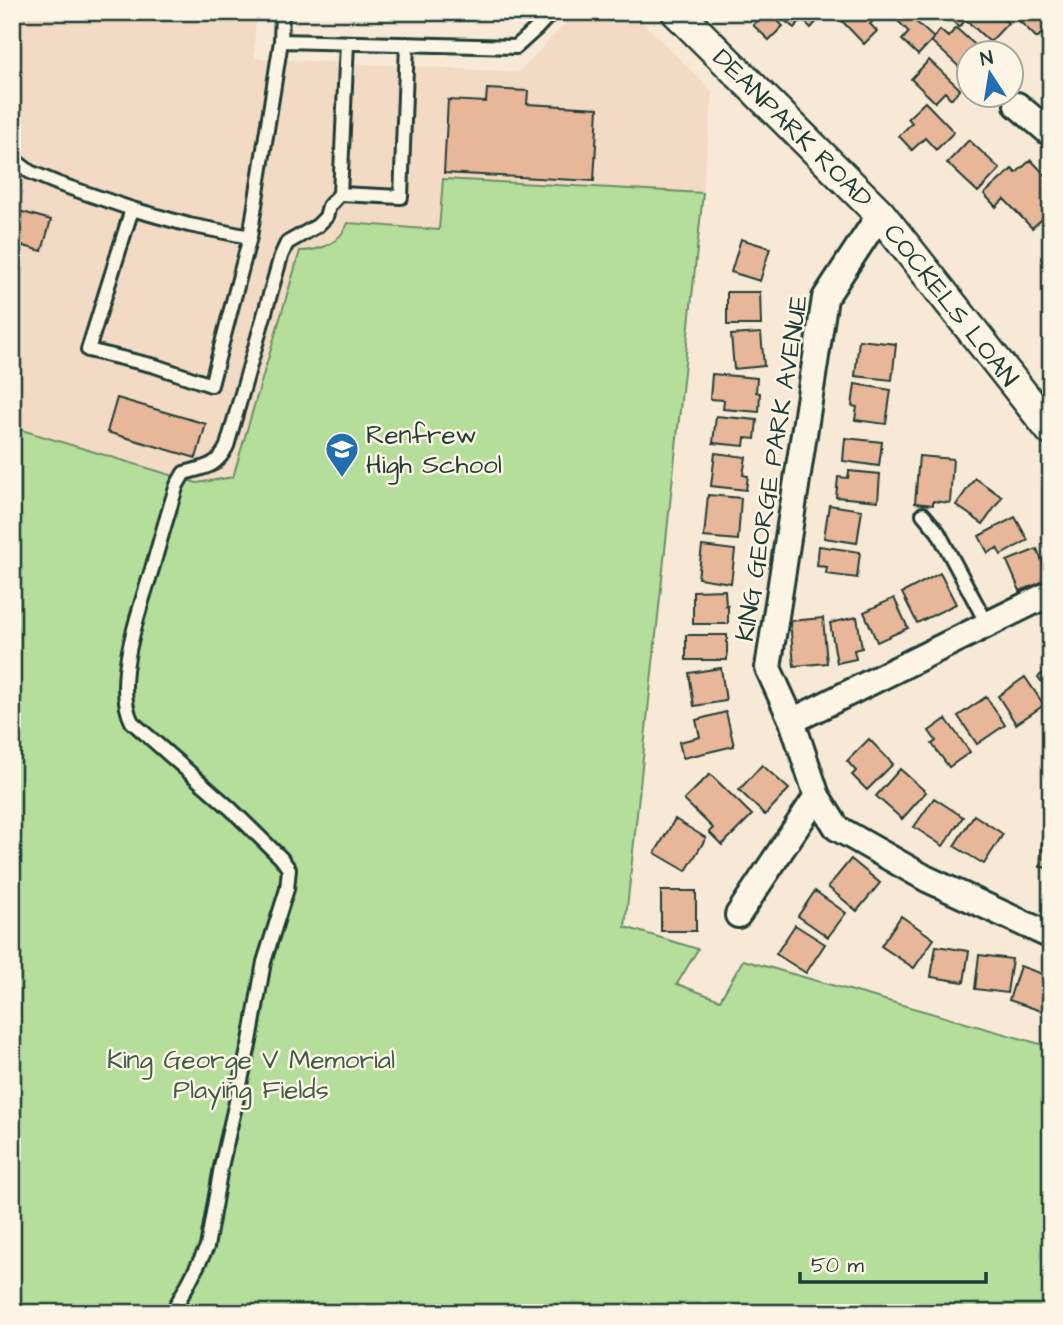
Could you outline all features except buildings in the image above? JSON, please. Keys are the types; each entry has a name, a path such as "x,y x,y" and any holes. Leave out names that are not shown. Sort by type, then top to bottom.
{"street":[{"name":"DEANPARK ROAD","path":"677,12 880,214"},
{"path":"1021,108 1051,134"},
{"name":"COCKELS LOAN","path":"880,214 1051,430"},
{"name":"KING GEORGE PARK AVENUE","path":"880,214 825,298 768,668 792,721 817,796 837,828 927,879 1051,936"},
{"path":"792,721 1051,593"},
{"path":"737,915 817,796"}],"lane":[{"path":"132,209 88,350 155,366 211,385 250,237 281,41 282,12"},
{"path":"281,41 516,47 552,12"},
{"path":"172,1313 207,1247 264,961 287,889 289,869 231,809 132,722 126,712 126,673 132,638 177,485 184,473 208,467 223,455 281,256 288,243 317,226 326,217 329,206 340,194 347,43"},
{"path":"340,194 401,197 407,44"},
{"path":"12,158 30,172 132,209 189,225 250,237"},
{"path":"923,513 938,532 987,624"}],"shaded area":[{"name":"Renfrew High School","path":"12,12 256,12 254,58 519,72 576,12 632,12 713,92 625,928 12,765"}],"green space":[{"name":"King George V Memorial Playing Fields","path":"443,179 703,193 625,927 698,949 677,984 720,1000 743,960 1051,1047 1051,1246 1044,1313 12,1313 12,427 197,483 233,477 300,251 315,249 335,241 348,223 439,230"}],"place":[{"name":"Renfrew High School","path":"342,479"}]}
